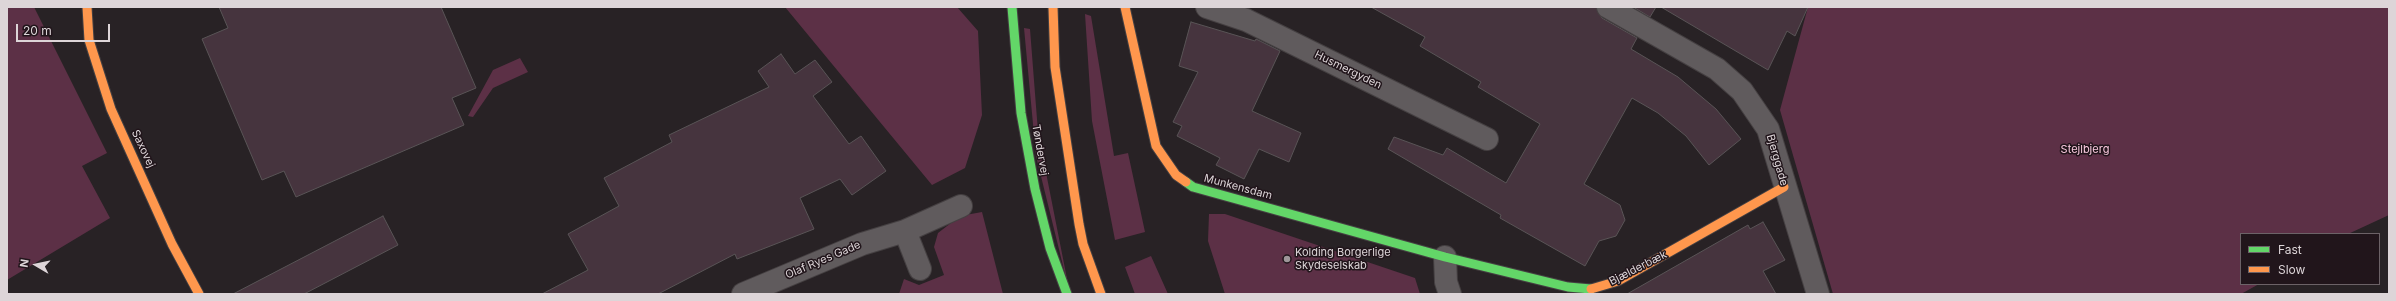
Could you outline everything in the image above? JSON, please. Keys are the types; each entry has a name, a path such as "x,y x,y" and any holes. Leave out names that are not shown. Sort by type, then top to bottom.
{"street":[{"name":"Saxovej","path":"87,7 89,40 111,109 172,244 199,294"},
{"name":"Tøndervej","path":"1012,7 1021,113 1035,189 1050,248 1067,294"},
{"path":"1053,7 1055,67 1079,224 1083,244 1101,294"},
{"name":"Munkensdam","path":"1125,7 1156,146 1176,175 1193,187 1445,257"},
{"name":"Husmergyden","path":"1207,7 1246,20 1487,139"},
{"name":"Bjerggade","path":"1608,7 1717,70 1742,91 1768,128 1784,187 1818,294"},
{"name":"Bjælderbæk","path":"1445,257 1568,287 1592,288 1618,281 1784,187"},
{"name":"Olaf Ryes Gade","path":"743,294 862,244 905,232 961,206"},
{"path":"905,232 920,268"},
{"path":"1445,257 1446,282 1450,294"}],"green space":[{"path":"7,7 34,7 107,153 82,166 110,218 7,280"},
{"path":"785,7 957,7 978,31 982,115 965,168 932,185"},
{"name":"Stejlbjerg","path":"1808,7 2389,7 2389,215 2350,233 2240,233 2240,285 2257,285 2241,294 1833,294 1780,110"},
{"path":"1085,14 1091,16 1114,156 1128,153 1145,232 1115,240 1092,121"},
{"path":"1024,28 1030,29 1038,132 1070,294 1036,156"},
{"path":"520,58 528,72 493,88 473,117 468,116 493,70"},
{"path":"982,212 1003,294 899,294 904,279 919,285 944,275 934,247 938,233 960,216"},
{"name":"Kolding Borgerlige Skydeselskab","path":"1209,214 1225,214 1415,278 1420,294 1225,294 1208,241"},
{"path":"1151,256 1168,294 1135,294 1125,267"}],"building":[{"path":"219,7 441,7 476,88 452,98 464,125 296,197 284,171 262,180 202,39 228,28"},
{"path":"1371,7 1596,7 1602,18 1637,38 1631,49 1678,77 1716,109 1741,139 1709,165 1686,136 1658,113 1632,98 1584,184 1620,205 1625,220 1616,236 1599,241 1585,266 1500,218 1501,215 1388,149 1394,137 1443,155 1447,148 1506,183 1540,124 1478,87 1481,82 1420,46 1425,37"},
{"path":"1633,7 1656,7 1650,17"},
{"path":"1661,7 1808,7 1795,36 1787,31 1768,70"},
{"path":"1191,22 1255,41 1256,39 1280,51 1252,111 1301,133 1289,162 1259,149 1244,179 1216,165 1220,158 1177,136 1182,126 1173,122 1198,72 1179,66"},
{"path":"781,54 795,74 815,60 832,82 813,96 849,144 861,136 886,171 852,195 840,179 800,198 814,229 737,259 735,254 658,294 542,294 588,270 568,234 619,206 604,178 672,142 669,135 769,87 758,71"},
{"path":"383,216 398,245 304,294 233,294"},
{"path":"1763,222 1785,260 1763,271 1776,294 1627,294 1748,225 1750,229"}],"traffic: fast":[{"path":"1012,7 1021,113 1035,189 1050,248 1067,294"},
{"path":"1186,182 1193,187 1445,257 1568,287 1591,289"}],"traffic: slow":[{"path":"87,7 89,40 111,109 172,244 199,294"},
{"path":"1053,7 1055,67 1079,224 1083,244 1101,294"},
{"path":"1125,7 1156,146 1176,175 1186,182"},
{"path":"1591,289 1618,281 1784,187"}],"place":[{"name":"Kolding Borgerlige Skydeselskab","path":"1287,259"}]}
